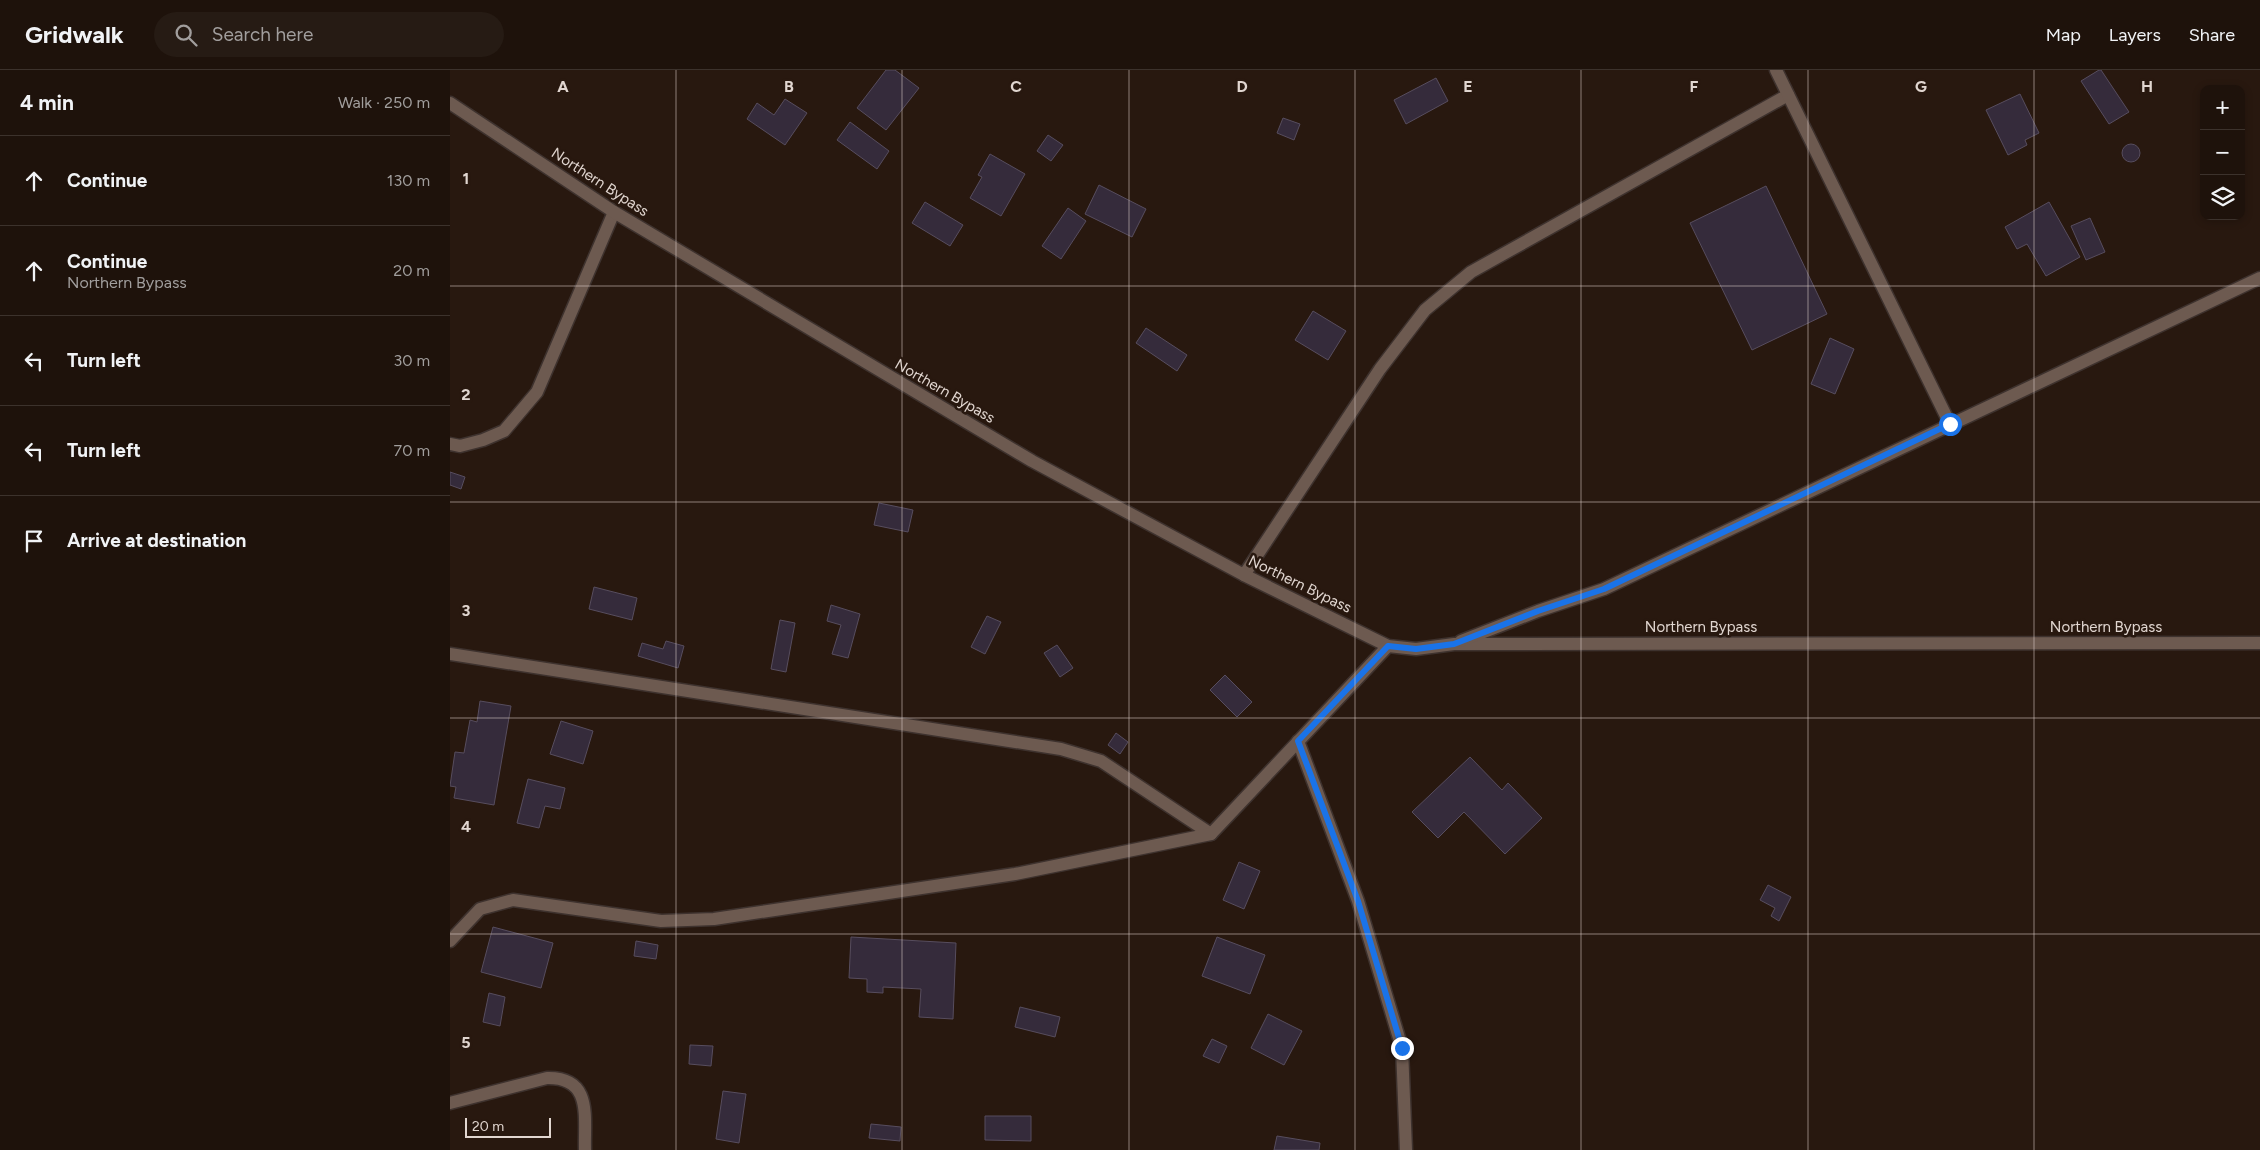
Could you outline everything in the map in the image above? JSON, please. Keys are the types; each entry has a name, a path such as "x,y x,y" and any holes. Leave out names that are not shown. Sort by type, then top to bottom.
{"street":[{"path":"1776,70 1950,424"},
{"path":"1244,575 1380,369 1425,310 1471,272 1788,96"},
{"name":"Northern Bypass","path":"450,102 614,212 1032,461 1244,575 1388,646 1416,649 1454,644 2260,643"},
{"path":"450,444 460,446 483,440 504,431 537,392 614,212"},
{"path":"1454,644 1538,611 1604,589 2260,278"},
{"path":"450,941 480,909 513,900 661,921 714,919 1015,874 1211,834 1388,646"},
{"path":"450,654 1061,749 1101,761 1211,834"},
{"path":"1298,741 1358,901 1402,1048 1406,1150"},
{"path":"450,1103 547,1078 560,1078 577,1086 584,1098 585,1150"}],"building":[{"path":"886,70 895,70 919,88 886,130 857,108"},
{"path":"2101,70 2129,112 2109,124 2081,81"},
{"path":"1436,78 1448,101 1406,124 1394,100"},
{"path":"2020,94 2039,133 2025,140 2027,145 2008,155 1986,110"},
{"path":"785,99 807,113 785,145 747,119 757,103 774,115"},
{"path":"1283,118 1300,124 1294,140 1277,133"},
{"path":"850,122 889,151 877,169 837,140"},
{"path":"1048,135 1063,145 1051,161 1037,151"},
{"path":"2127,144 2135,144 2140,149 2138,160 2127,162 2122,157 2122,149"},
{"path":"990,154 1025,174 1001,216 970,198 982,177 978,175"},
{"path":"1099,185 1146,209 1132,237 1085,214"},
{"path":"1766,186 1827,314 1752,350 1690,223"},
{"path":"925,202 963,225 950,246 912,223"},
{"path":"2049,202 2080,257 2046,276 2027,244 2017,249 2005,227"},
{"path":"1068,208 1086,221 1061,259 1042,246"},
{"path":"2090,218 2105,252 2086,260 2071,226"},
{"path":"1313,311 1346,331 1328,360 1295,340"},
{"path":"1146,328 1187,355 1177,371 1136,343"},
{"path":"1830,338 1854,349 1835,394 1811,384"},
{"path":"450,472 465,477 461,489 450,485"},
{"path":"879,503 913,510 908,532 874,525"},
{"path":"594,587 637,598 632,620 589,609"},
{"path":"831,605 860,614 848,658 832,654 841,625 827,621"},
{"path":"987,616 1001,622 985,654 971,647"},
{"path":"780,620 795,623 786,672 771,669"},
{"path":"666,641 684,646 678,668 638,656 642,643 663,649"},
{"path":"1057,645 1073,668 1060,677 1044,653"},
{"path":"1225,675 1252,702 1237,717 1210,690"},
{"path":"480,701 511,706 494,805 454,798 456,787 450,786 455,752 464,753 470,720 477,722"},
{"path":"561,721 593,731 583,764 550,754"},
{"path":"1116,733 1128,742 1120,754 1108,745"},
{"path":"1470,757 1502,790 1508,783 1542,818 1505,854 1464,812 1438,838 1412,812"},
{"path":"528,779 565,788 560,809 545,806 539,828 517,823"},
{"path":"1239,862 1260,871 1244,909 1223,900"},
{"path":"1768,885 1791,897 1779,921 1771,916 1775,908 1760,900"},
{"path":"493,927 553,943 541,988 481,972"},
{"path":"851,937 956,943 953,1019 919,1017 921,989 883,987 883,993 867,992 867,979 849,978"},
{"path":"1217,937 1265,955 1250,994 1202,976"},
{"path":"636,941 658,945 656,959 634,956"},
{"path":"489,993 505,997 500,1026 483,1022"},
{"path":"1020,1007 1060,1017 1055,1037 1015,1027"},
{"path":"1268,1014 1302,1031 1284,1065 1251,1048"},
{"path":"1212,1039 1227,1046 1219,1063 1203,1056"},
{"path":"690,1045 713,1046 711,1066 689,1064"},
{"path":"723,1091 746,1094 739,1143 716,1139"},
{"path":"985,1116 1031,1116 1031,1141 985,1140"},
{"path":"871,1124 901,1127 900,1141 869,1138"},
{"path":"1277,1136 1320,1143 1319,1150 1274,1150"}],"route":[{"path":"1402,1048 1358,901 1298,741 1388,646 1416,649 1454,644 1538,611 1604,589 1950,424"}]}
